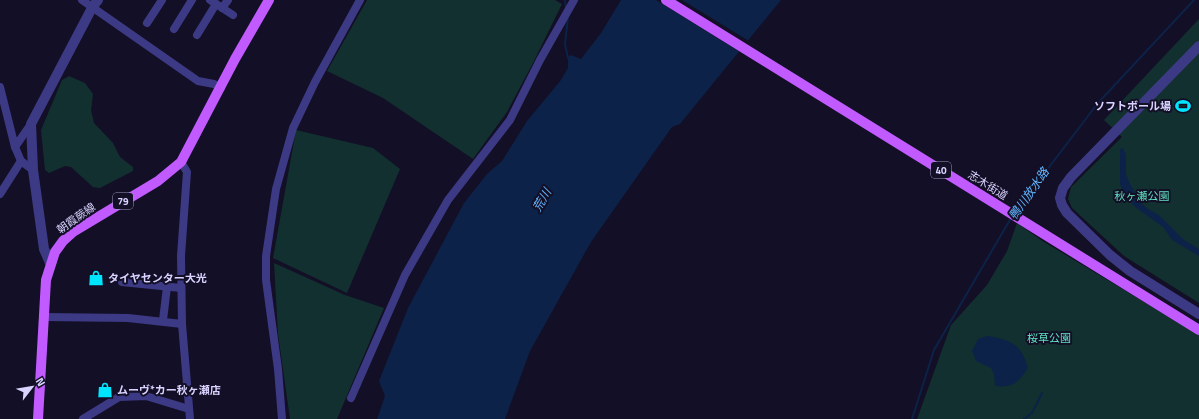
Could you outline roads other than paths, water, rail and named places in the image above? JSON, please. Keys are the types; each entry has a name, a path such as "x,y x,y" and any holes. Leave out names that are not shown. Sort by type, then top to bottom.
{"main road":[{"name":"朝霞蕨線","path":"38,419 46,280 50,263 59,245 73,232 158,181 181,162 241,48 269,0"},
{"name":"志木街道","path":"666,0 1199,330"}],"street":[{"path":"82,0 96,3 198,81 214,84 221,88"},
{"path":"147,23 162,0"},
{"path":"174,29 192,0"},
{"path":"197,35 216,4 228,0"},
{"path":"282,419 278,369 266,280 266,256 276,189 293,128 315,82 360,0"},
{"path":"351,398 392,304 418,253 448,200 510,120 540,60 574,0"},
{"path":"15,146 31,124 96,3"},
{"path":"216,4 233,15"},
{"path":"1199,46 1071,177 1063,188 1060,198 1064,209 1110,255 1140,278 1199,314"},
{"path":"0,87 15,146 21,161 33,170"},
{"path":"31,124 33,170 44,249 50,263"},
{"path":"0,194 21,161"},
{"path":"181,162 187,172 181,256 181,288 182,324 190,419"},
{"path":"122,282 181,288"},
{"path":"163,320 167,287"},
{"path":"44,317 94,317 163,320 182,324"},
{"path":"83,419 118,397 146,396 189,409"}],"water":[{"name":"荒川","path":"621,0 781,0 680,124 672,127 591,242 530,351 505,419 377,419 385,396 379,381 408,308 464,203 487,174 502,161 527,121 561,80 568,68 568,57 571,55 581,59 601,33"},
{"path":"1123,148 1126,155 1126,174 1141,203 1159,215 1184,240 1199,249 1199,256 1172,240 1163,227 1135,207 1124,194 1120,184 1120,149"},
{"path":"987,336 1002,339 1014,344 1022,354 1028,368 1018,381 1011,385 995,386 994,374 991,368 976,361 972,351 978,339"}],"waterway":[{"path":"565,0 566,9"},
{"name":"鴨川放水路","path":"1014,213 1098,103 1194,0"},
{"path":"568,17 565,44 568,58"},
{"name":"鴨川放水路","path":"912,419 934,350 1011,218"},
{"path":"1024,419 1032,413 1042,393"}],"place":[{"name":"ソフトボール場","path":"1183,106"},
{"name":"タイヤセンター大光","path":"96,278"},
{"name":"ムーヴ*カー秋ヶ瀬店","path":"105,390"}],"park label":[{"name":"秋ヶ瀬公園","path":"1142,196"},
{"name":"桜草公園","path":"1049,338"}]}
